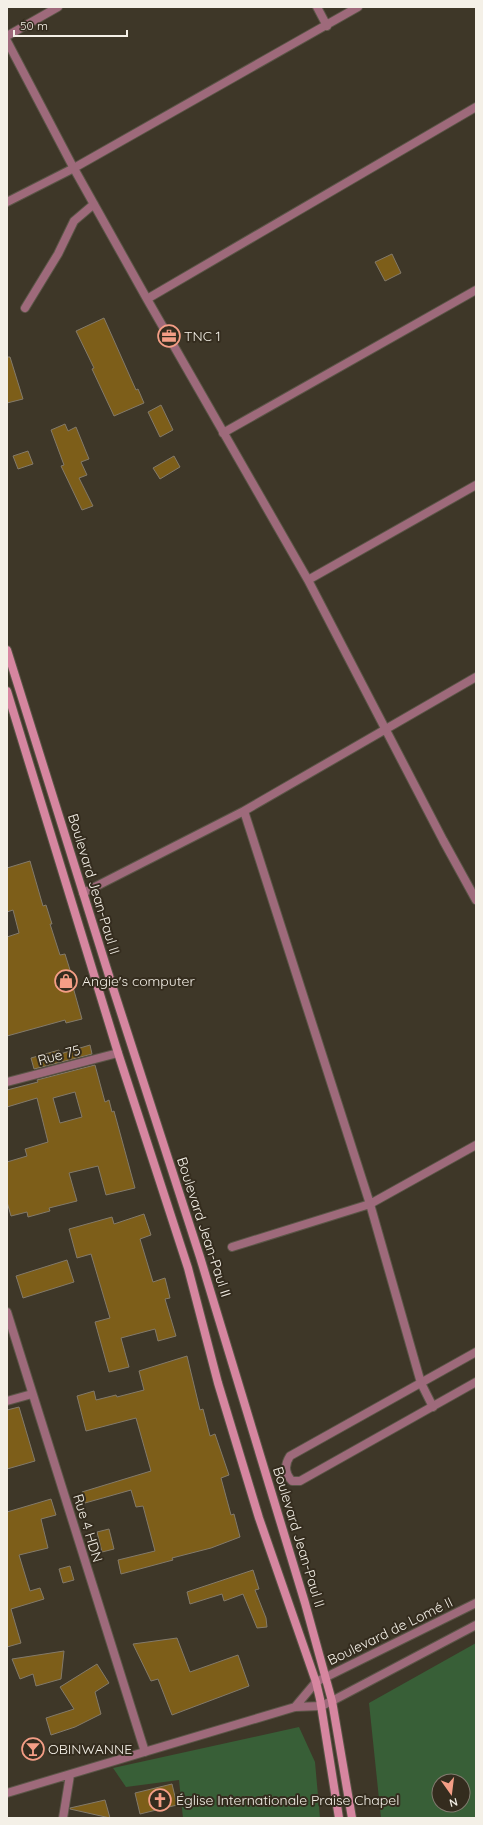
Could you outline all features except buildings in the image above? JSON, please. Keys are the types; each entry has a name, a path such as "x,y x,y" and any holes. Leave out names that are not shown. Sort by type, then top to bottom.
{"main road":[{"name":"Boulevard Jean-Paul II","path":"7,650 83,893 200,1257 326,1676 332,1701 352,1818"},
{"name":"Boulevard Jean-Paul II","path":"7,691 118,1053 188,1268 218,1383 260,1518 316,1682 339,1818"}],"street":[{"path":"7,36 58,7"},
{"path":"317,7 327,26"},
{"path":"7,202 74,168 327,26 358,7"},
{"path":"7,41 74,168 147,299 308,580 443,840 476,900"},
{"path":"147,299 476,107"},
{"path":"25,308 58,254 74,222 94,204"},
{"path":"224,433 476,290"},
{"path":"308,580 476,485"},
{"path":"83,893 244,811 385,728 476,677"},
{"path":"244,811 370,1204 421,1383 433,1406"},
{"name":"Rue 75","path":"7,1082 118,1053"},
{"path":"232,1247 370,1204 476,1145"},
{"name":"Rue 4 HDN","path":"7,1312 145,1752"},
{"path":"476,1352 290,1456 286,1462 288,1476 292,1481 300,1481 476,1382"},
{"path":"7,1401 32,1394"},
{"name":"Boulevard de Lomé II","path":"295,1707 316,1682 326,1676 476,1603"},
{"path":"7,1794 295,1707 321,1706 476,1625"},
{"path":"63,1818 70,1775"}],"green space":[{"path":"476,1643 476,1818 381,1818 369,1703"},
{"path":"299,1727 315,1762 320,1818 183,1818 179,1780 126,1787 113,1768"}],"place":[{"name":"TNC 1","path":"169,336"},
{"name":"Angie's computer","path":"66,981"},
{"name":"OBINWANNE","path":"33,1749"},
{"name":"Église Internationale Praise Chapel","path":"160,1800"}]}
